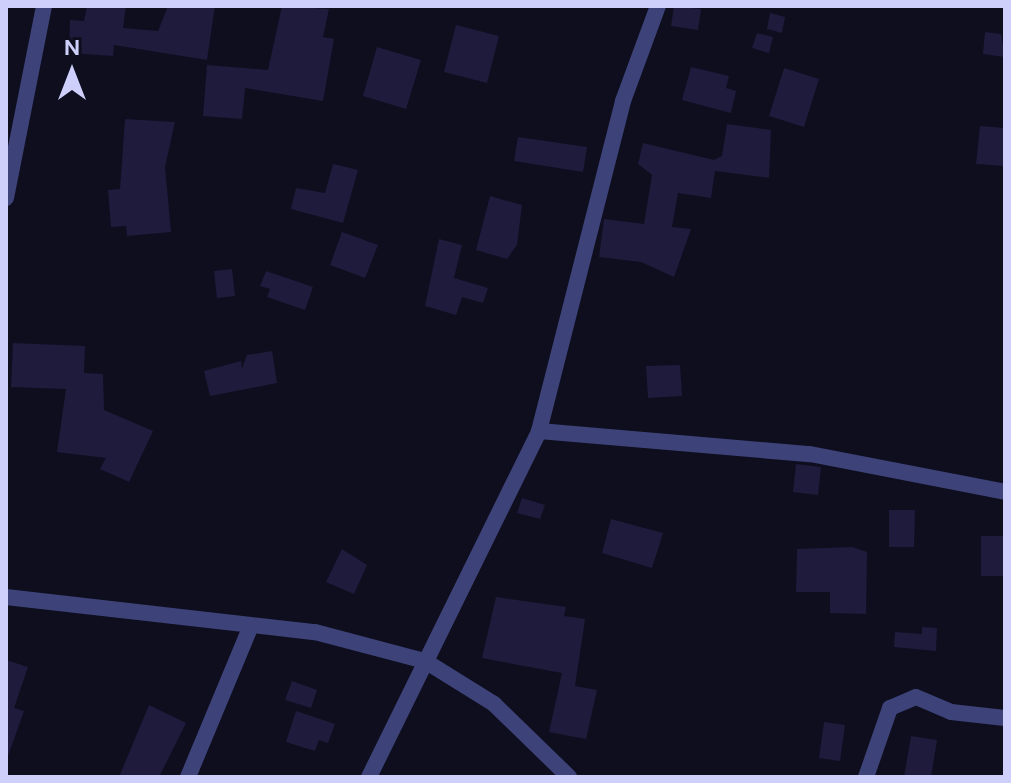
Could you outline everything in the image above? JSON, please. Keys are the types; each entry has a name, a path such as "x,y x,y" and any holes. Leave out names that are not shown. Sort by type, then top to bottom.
{"street":[{"path":"6,198 44,6"},
{"path":"369,777 539,431 623,101 658,6"},
{"path":"539,431 810,454 1005,492"},
{"path":"6,597 315,632 425,661 494,704 569,777"},
{"path":"188,777 251,626"},
{"path":"866,777 890,708 916,697 951,712 1005,718"}],"building":[{"path":"87,6 126,6 123,28 158,31 168,6 215,6 207,60 114,45 113,56 69,53 70,20 84,21"},
{"path":"282,6 329,9 323,37 334,39 323,101 245,88 242,119 203,116 207,65 268,70"},
{"path":"674,6 701,9 698,30 671,26"},
{"path":"770,13 785,17 782,33 767,29"},
{"path":"456,25 499,36 487,83 444,72"},
{"path":"985,32 1001,34 1005,57 983,54"},
{"path":"757,33 773,37 769,53 752,48"},
{"path":"377,47 421,60 406,109 363,96"},
{"path":"691,67 729,76 726,88 736,91 731,113 682,100"},
{"path":"784,68 819,79 804,127 769,116"},
{"path":"125,119 175,122 165,167 171,232 127,236 126,226 111,227 108,190 120,189"},
{"path":"727,124 771,130 769,178 715,171 711,198 678,193 672,227 691,229 674,277 641,262 599,257 604,219 644,224 652,175 638,164 643,143 714,160 722,156"},
{"path":"980,126 1005,128 1005,166 976,164"},
{"path":"518,137 587,147 583,172 514,161"},
{"path":"333,164 358,170 343,223 291,209 296,188 325,193"},
{"path":"490,196 522,205 517,245 507,259 476,250"},
{"path":"342,232 378,245 365,278 330,265"},
{"path":"439,239 462,245 454,278 488,288 483,303 462,297 456,315 425,306"},
{"path":"232,269 235,296 217,298 214,271"},
{"path":"266,271 313,287 305,310 267,297 270,289 260,286"},
{"path":"13,343 85,346 84,373 103,374 104,410 153,431 129,482 100,469 106,458 57,452 66,389 11,387"},
{"path":"272,351 277,383 210,396 204,371 241,361 242,369 247,355"},
{"path":"680,365 682,396 648,398 646,366"},
{"path":"796,464 821,467 818,495 793,492"},
{"path":"522,498 545,505 540,519 517,513"},
{"path":"889,510 915,510 914,547 889,547"},
{"path":"611,519 663,533 652,568 602,553"},
{"path":"981,536 1005,536 1005,576 981,576"},
{"path":"852,547 867,552 866,614 830,613 830,592 796,592 797,549"},
{"path":"342,549 367,565 354,594 326,582"},
{"path":"496,597 566,607 564,616 585,619 575,686 597,690 586,739 549,732 562,673 482,658"},
{"path":"922,627 937,628 936,651 894,647 895,632 922,634"},
{"path":"6,660 28,667 14,708 24,711 8,756"},
{"path":"292,681 317,690 311,708 285,700"},
{"path":"149,705 186,723 159,777 119,777"},
{"path":"296,711 335,724 328,743 319,740 315,751 286,742"},
{"path":"824,722 845,725 840,761 819,758"},
{"path":"911,736 937,740 931,777 904,777"}]}
